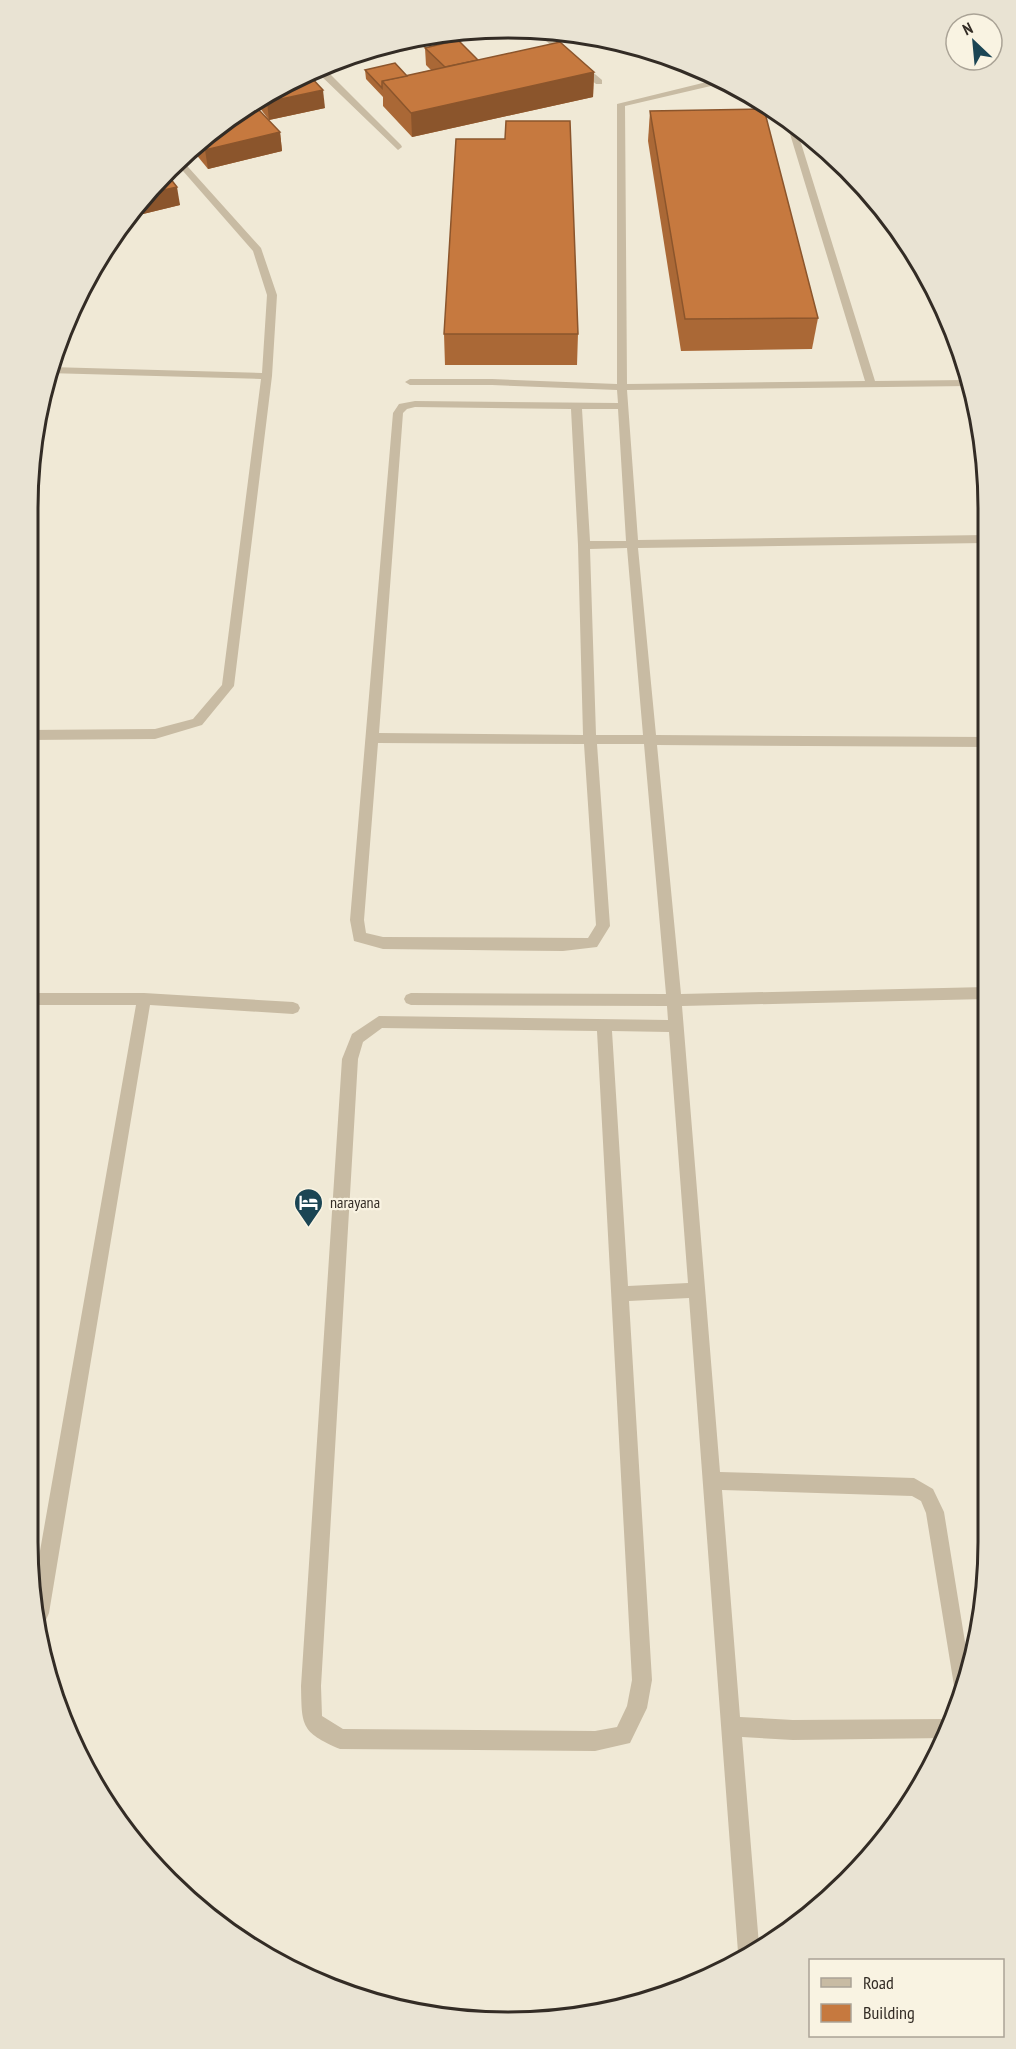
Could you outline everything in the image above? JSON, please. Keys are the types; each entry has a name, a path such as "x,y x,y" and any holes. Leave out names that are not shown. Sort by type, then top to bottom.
{"street":[{"path":"549,40 599,82"},
{"path":"325,74 398,147"},
{"path":"710,83 621,104 622,387 632,543 674,1000 748,1945"},
{"path":"795,135 872,384"},
{"path":"38,735 155,734 197,722 228,686 267,376 272,295 258,250 184,167"},
{"path":"58,370 267,376"},
{"path":"410,382 492,382 622,387 961,383"},
{"path":"576,404 584,544 590,740 603,926 592,943 383,944 359,937 357,920 398,413 403,406 415,404 576,404 623,406"},
{"path":"584,544 978,539"},
{"path":"372,738 978,742"},
{"path":"411,999 674,1000 978,993"},
{"path":"38,999 144,999 294,1008"},
{"path":"42,1598 144,999"},
{"path":"604,1025 642,1680 637,1708 623,1736 595,1741 340,1739 312,1721 311,1686 350,1059 357,1038 379,1022 604,1025 676,1026"},
{"path":"620,1294 697,1290"},
{"path":"712,1481 914,1487 927,1495 935,1512 960,1671"},
{"path":"732,1727 793,1730 940,1728"}],"building":[{"path":"459,41 478,60 445,67 425,48"},
{"path":"560,42 594,72 411,113 382,81"},
{"path":"395,63 407,76 382,81 382,88 365,70"},
{"path":"313,80 323,90 274,101"},
{"path":"756,109 766,115 818,318 685,319 650,111"},
{"path":"259,110 280,132 205,150 222,135"},
{"path":"506,121 570,121 578,334 444,334 456,139 505,139"},
{"path":"171,179 177,187 161,191"}],"place":[{"name":"narayana","path":"309,1228"}]}
